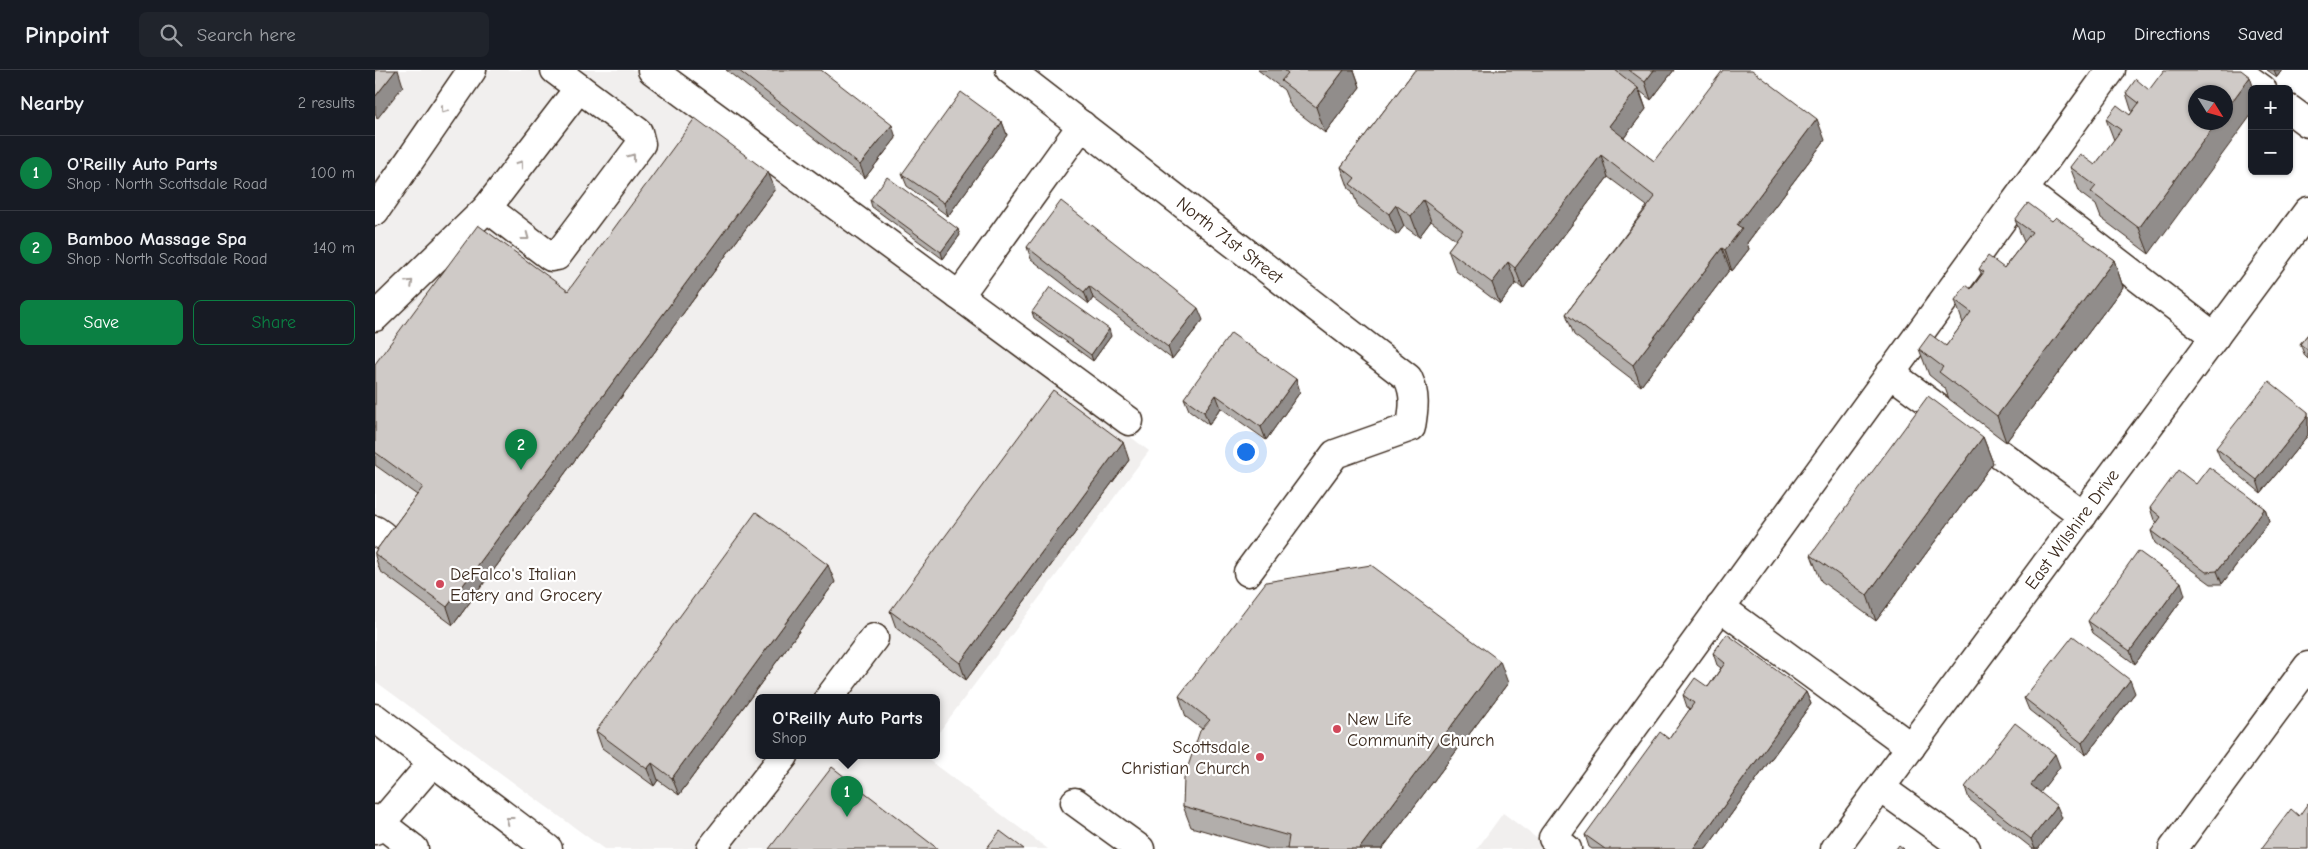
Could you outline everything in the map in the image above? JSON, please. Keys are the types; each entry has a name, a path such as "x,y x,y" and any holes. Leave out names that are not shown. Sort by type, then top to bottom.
{"street":[{"path":"375,210 472,70"},
{"path":"487,208 551,257 557,256 641,144 638,132 555,70"},
{"path":"652,70 1129,421"},
{"name":"North 71st Street","path":"1010,70 1408,378 1414,392 1415,408 1411,427 1335,454 1248,572"},
{"path":"1567,849 1553,838 2111,70"},
{"path":"2236,70 2257,85"},
{"path":"375,317 487,208 579,88"},
{"path":"2293,112 2308,123"},
{"path":"959,296 1081,125"},
{"path":"2024,190 2215,337"},
{"name":"East Wilshire Drive","path":"1835,849 2308,211"},
{"path":"1890,372 2083,515"},
{"path":"1720,607 1911,747"},
{"path":"832,694 874,638"},
{"path":"2173,849 2308,666"},
{"path":"375,718 548,849"},
{"path":"711,849 782,759"},
{"path":"415,849 377,824 433,762"},
{"path":"1881,788 1966,849"},
{"path":"1075,802 1140,849"}],"shaded area":[{"path":"375,70 640,70 925,279 1149,451 940,731 940,694 755,694 755,759 927,759 1048,849 604,849 375,681"},
{"path":"1503,813 1551,849 1477,849"}],"building":[{"path":"375,70 396,70 375,97"},
{"path":"738,70 821,70 892,125 860,165"},
{"path":"1284,70 1344,70 1316,107 1281,81 1288,73"},
{"path":"1415,70 1615,70 1638,88 1609,126 1654,161 1723,70 1752,70 1817,119 1737,225 1742,228 1725,250 1722,248 1633,365 1566,314 1655,197 1601,155 1515,268 1508,262 1492,283 1448,250 1463,230 1423,200 1411,216 1396,205 1389,214 1350,184 1355,178 1341,167"},
{"path":"1629,70 1654,70 1645,82"},
{"path":"2164,70 2241,70 2250,77 2233,100 2233,85 2188,85 2188,130 2211,130 2139,228 2091,192 2096,186 2070,167 2080,154 2095,165 2121,130 2106,119 2117,105 2130,115 2139,103 2126,93 2136,79 2149,90"},
{"path":"961,92 1002,122 944,203 902,174"},
{"path":"695,118 768,172 447,607 375,554 423,487 375,452 375,364 478,225 568,291"},
{"path":"887,177 958,229 941,252 870,200"},
{"path":"1061,201 1198,308 1168,347 1089,286 1084,292 1027,247"},
{"path":"2028,203 2052,221 2056,217 2114,260 1997,416 1939,372 1943,367 1919,349 1930,334 1946,346 1971,312 1955,300 1966,285 1971,289 1984,272 1979,269 1988,256 2004,268 2032,232 2015,220"},
{"path":"1050,287 1109,329 1091,355 1032,312"},
{"path":"1231,333 1296,379 1261,427 1216,395 1204,412 1184,398"},
{"path":"2308,334 2308,350 2300,344"},
{"path":"2269,381 2308,412 2308,416 2257,480 2216,448"},
{"path":"1053,390 1123,442 960,663 890,611"},
{"path":"1928,396 1983,437 1867,595 1811,555"},
{"path":"2209,467 2265,508 2217,571 2206,572 2151,531 2161,517 2150,508 2178,470 2196,484"},
{"path":"756,512 828,565 672,778 652,763 647,769 596,731"},
{"path":"2138,551 2181,582 2130,651 2088,621"},
{"name":"New Life Community Church","path":"1371,565 1500,661 1359,849 1287,849 1289,836 1183,806 1184,778 1200,731 1210,720 1179,696 1266,582"},
{"path":"1727,634 1806,692 1693,849 1605,849 1585,835 1660,732 1669,739 1694,703 1683,695 1695,678 1708,687 1725,663 1713,653"},
{"path":"2073,636 2130,680 2082,743 2024,698"},
{"path":"2015,723 2055,754 2031,785 2057,806 2031,839 1965,787"},
{"path":"832,767 938,849 769,849"},
{"path":"2308,803 2308,849 2261,849 2291,809 2299,816"},
{"path":"1000,831 1024,849 986,849"},
{"path":"1899,845 1904,849 1896,849"}],"place":[{"name":"Bamboo Massage Spa","path":"521,470"},
{"name":"DeFalco's Italian Eatery and Grocery","path":"440,584"},
{"name":"New Life Community Church","path":"1337,729"},
{"name":"Scottsdale Christian Church","path":"1260,757"},
{"name":"O'Reilly Auto Parts","path":"847,817"}]}
